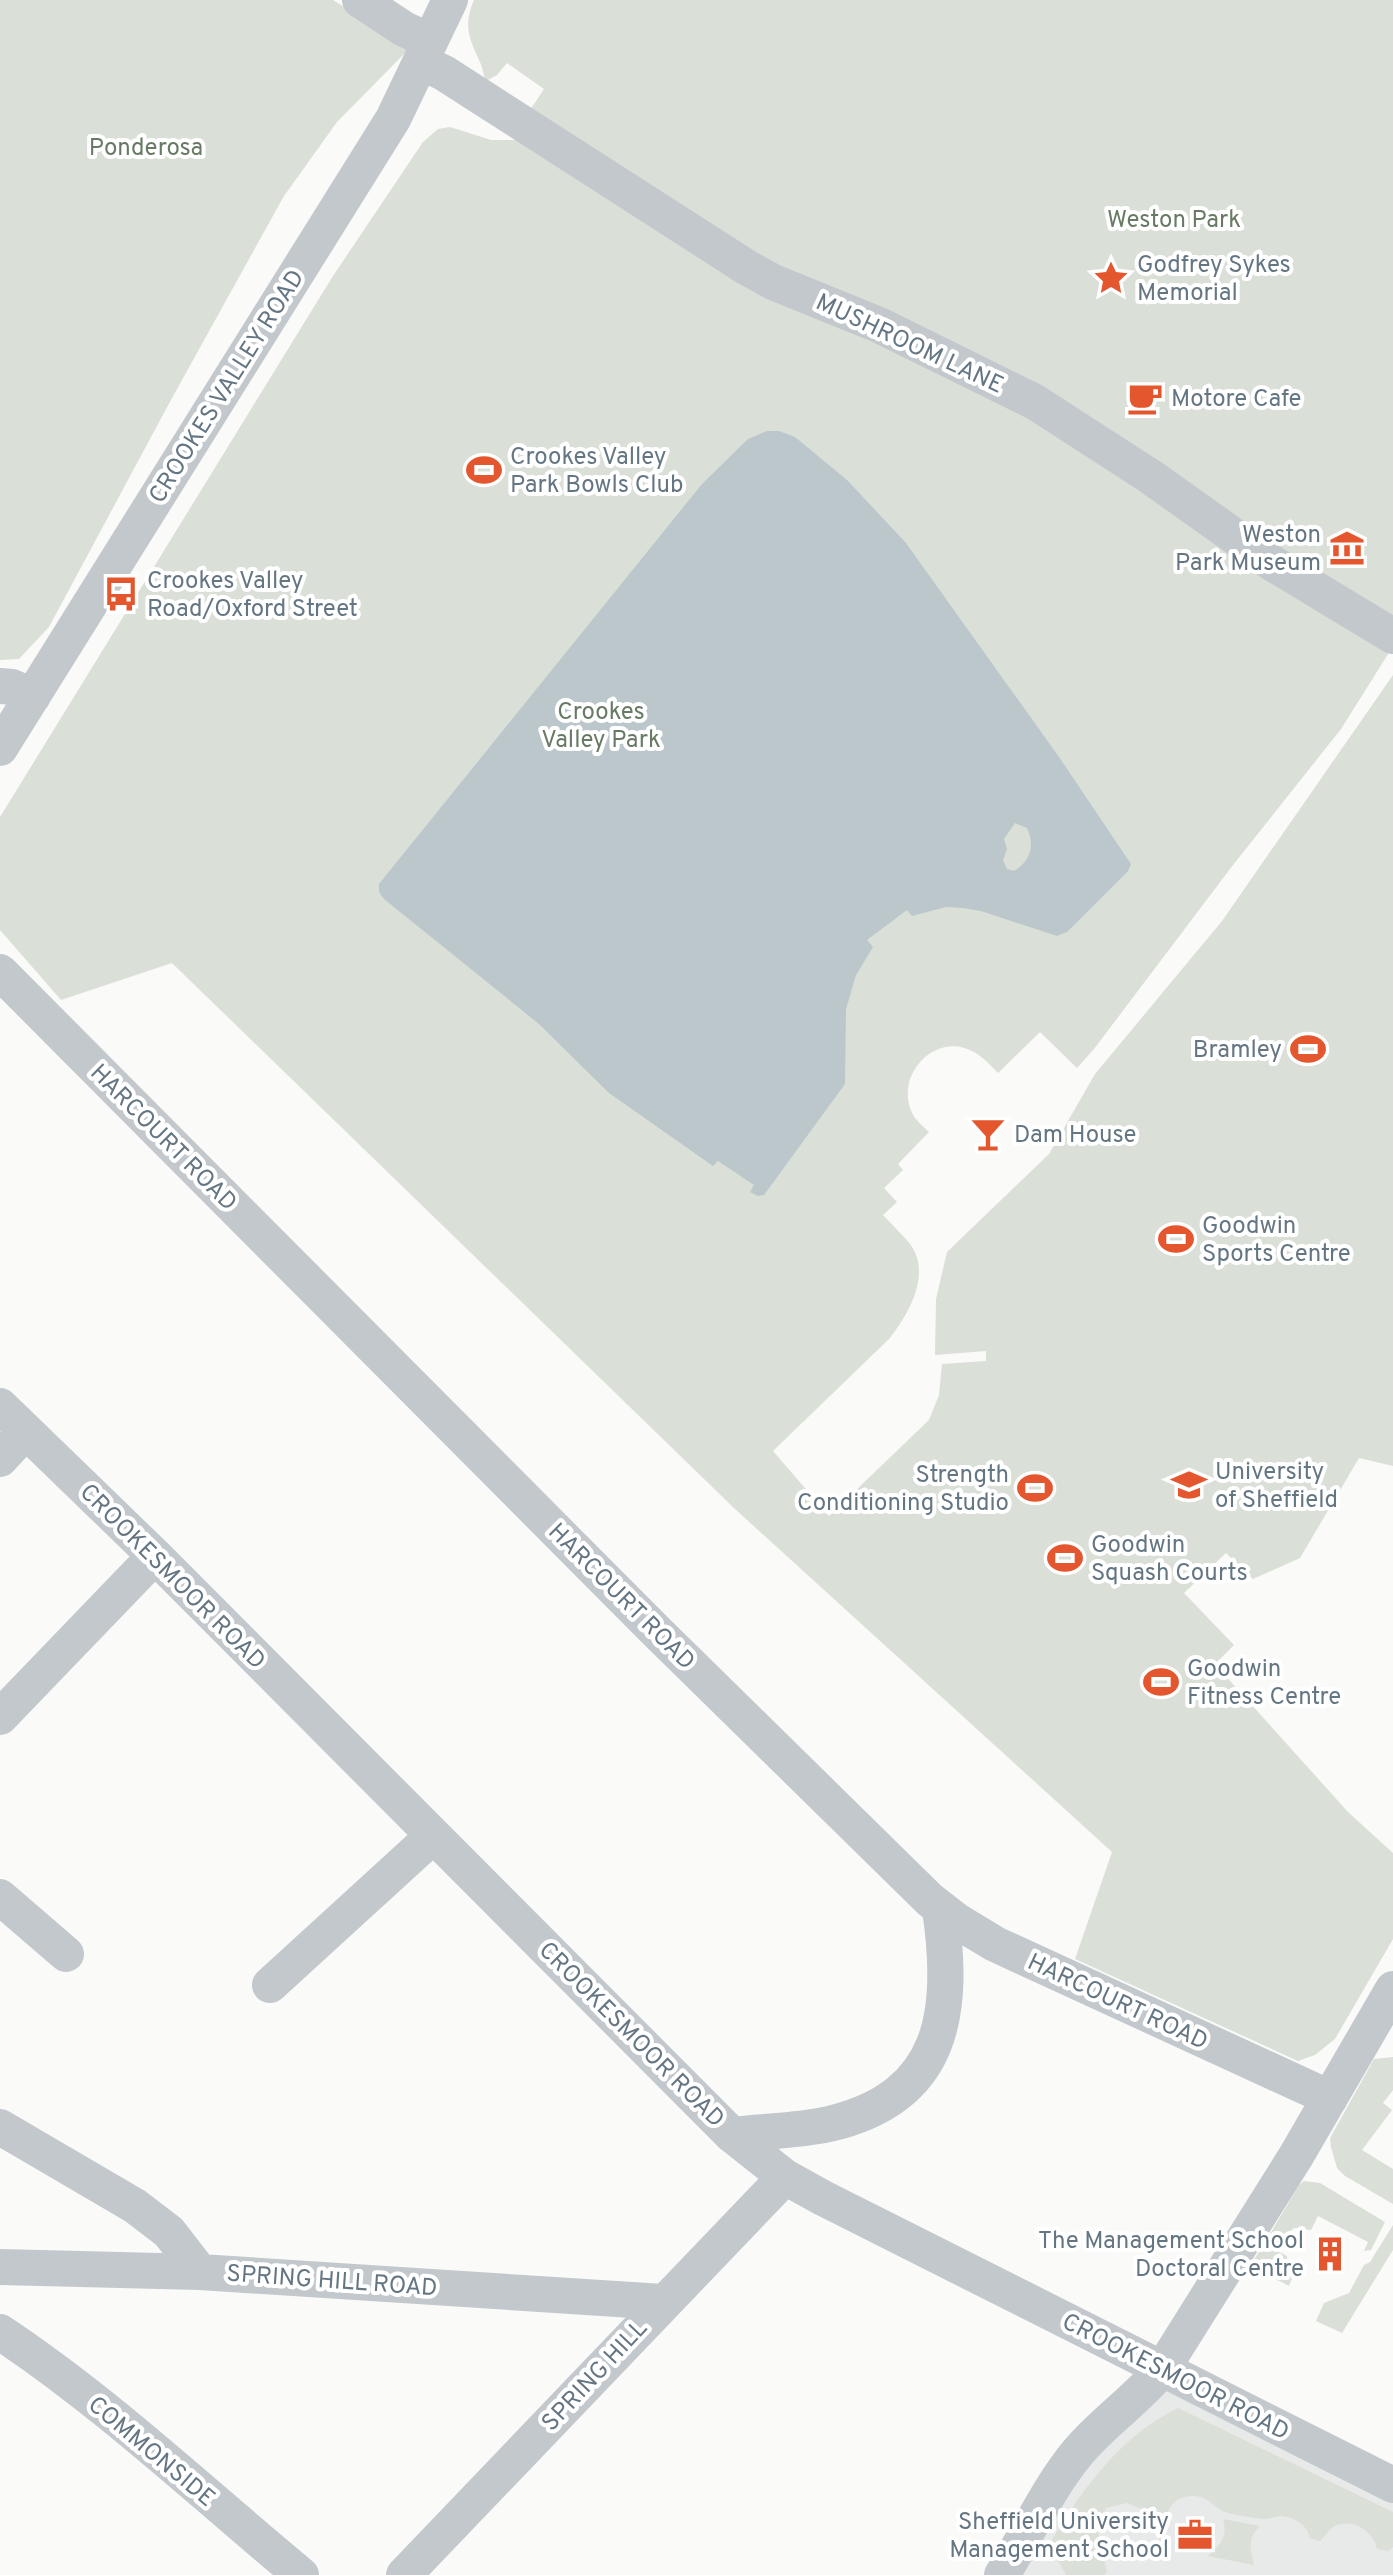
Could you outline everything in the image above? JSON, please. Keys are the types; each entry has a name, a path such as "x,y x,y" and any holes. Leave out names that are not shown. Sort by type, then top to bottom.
{"street":[{"name":"MUSHROOM LANE","path":"360,0 404,29 436,30 444,73 746,267 773,282 879,325 1035,402 1151,477 1272,563 1393,636"},
{"name":"CROOKES VALLEY ROAD","path":"0,748 17,691 393,119 436,30"},
{"name":"HARCOURT ROAD","path":"0,972 655,1630 940,1909 995,1944 1067,1979 1330,2098"},
{"name":"CROOKESMOOR ROAD","path":"0,1406 155,1556 732,2135 785,2177 933,2255 1393,2485"},
{"path":"0,1459 26,1431"},
{"path":"0,1717 155,1556"},
{"path":"270,1985 433,1836"},
{"path":"0,1897 66,1954"},
{"path":"732,2135 829,2124 856,2116 884,2102 911,2082 934,2045 945,2002 945,1947 940,1909"},
{"path":"1002,2575 1070,2463 1090,2438 1152,2383 1163,2368 1330,2098 1393,1989"},
{"path":"0,2127 135,2206 169,2232 200,2272"},
{"name":"SPRING HILL","path":"404,2575 785,2177"},
{"name":"SPRING HILL ROAD","path":"0,2267 200,2272 663,2302"},
{"name":"COMMONSIDE","path":"0,2332 39,2358 301,2575"}],"shaded area":[{"path":"767,431 779,431 795,437 847,480 906,543 1059,757 1131,864 1128,871 1067,932 1057,936 981,911 946,907 912,916 907,910 867,940 873,947 856,975 846,1009 845,1084 764,1195 758,1196 750,1192 754,1185 718,1161 713,1166 609,1093 539,1024 379,892 379,884 702,484 748,439","holes":["1015,823 1027,828 1031,846 1028,857 1014,871 1007,869 1003,860 1007,849 1004,839"]},
{"path":"1152,2383 1393,2485 1393,2575 1002,2575"}],"green space":[{"name":"Ponderosa","path":"0,0 333,0 410,48 337,122 284,196 49,627 19,659 0,660"},
{"name":"Weston Park","path":"474,0 1393,0 1393,628 1300,572 769,271 528,113 544,89 507,63 497,75 486,81 469,32"},
{"name":"Crookes Valley Park","path":"450,127 491,140 531,140 1049,426 1390,651 1341,729 1077,1068 1040,1032 998,1073 977,1054 960,1047 946,1047 922,1060 909,1084 908,1099 913,1116 929,1132 898,1164 903,1170 884,1188 897,1202 883,1215 910,1244 916,1256 919,1268 915,1293 890,1338 773,1451 829,1516 929,1420 939,1395 942,1364 986,1361 986,1351 935,1355 936,1299 947,1252 1049,1154 1095,1074 1222,921 1393,675 1393,1466 1359,1458 1300,1558 1253,1579 1226,1553 1184,1593 1234,1645 1215,1664 1348,1812 1393,1853 1393,1939 1335,2039 1315,2055 1298,2061 1075,1959 1112,1852 735,1509 172,963 61,1000 0,930 0,817 333,276 423,142 438,129"},
{"path":"1393,2057 1393,2090 1383,2103 1392,2110 1362,2150 1393,2169 1393,2204 1345,2176 1337,2168 1330,2138 1374,2059"},
{"path":"1304,2181 1320,2183 1385,2222 1371,2250 1364,2251 1368,2242 1318,2216 1311,2230 1294,2228 1275,2243 1267,2239"},
{"path":"1393,2225 1393,2250 1342,2333 1316,2321 1324,2303 1349,2293 1364,2265 1370,2262"},
{"path":"1264,2244 1287,2256 1287,2265 1295,2270 1289,2286 1250,2266"},
{"path":"1178,2408 1393,2512 1393,2547 1389,2551 1377,2549 1367,2532 1349,2524 1335,2526 1320,2541 1310,2538 1304,2526 1292,2519 1236,2515 1194,2496 1185,2497 1172,2505 1166,2518 1166,2541 1160,2542 1153,2514 1127,2503 1106,2508 1097,2526 1107,2572 1104,2575 1066,2575 1049,2545 1074,2505 1120,2449"},
{"path":"1223,2519 1260,2526 1251,2544 1254,2565 1208,2556 1222,2540 1225,2531"}],"place":[{"name":"Godfrey Sykes Memorial","path":"1111,278"},
{"name":"Motore Cafe","path":"1145,398"},
{"name":"Crookes Valley Park Bowls Club","path":"484,470"},
{"name":"Weston Park Museum","path":"1347,548"},
{"name":"Crookes Valley Road/Oxford Street","path":"121,594"},
{"name":"Bramley","path":"1308,1049"},
{"name":"Dam House","path":"988,1134"},
{"name":"Goodwin Sports Centre","path":"1176,1239"},
{"name":"University of Sheffield","path":"1189,1485"},
{"name":"Strength Conditioning Studio","path":"1035,1488"},
{"name":"Goodwin Squash Courts","path":"1065,1558"},
{"name":"Goodwin Fitness Centre","path":"1161,1682"},
{"name":"The Management School Doctoral Centre","path":"1330,2254"},
{"name":"Sheffield University Management School","path":"1195,2535"}]}
